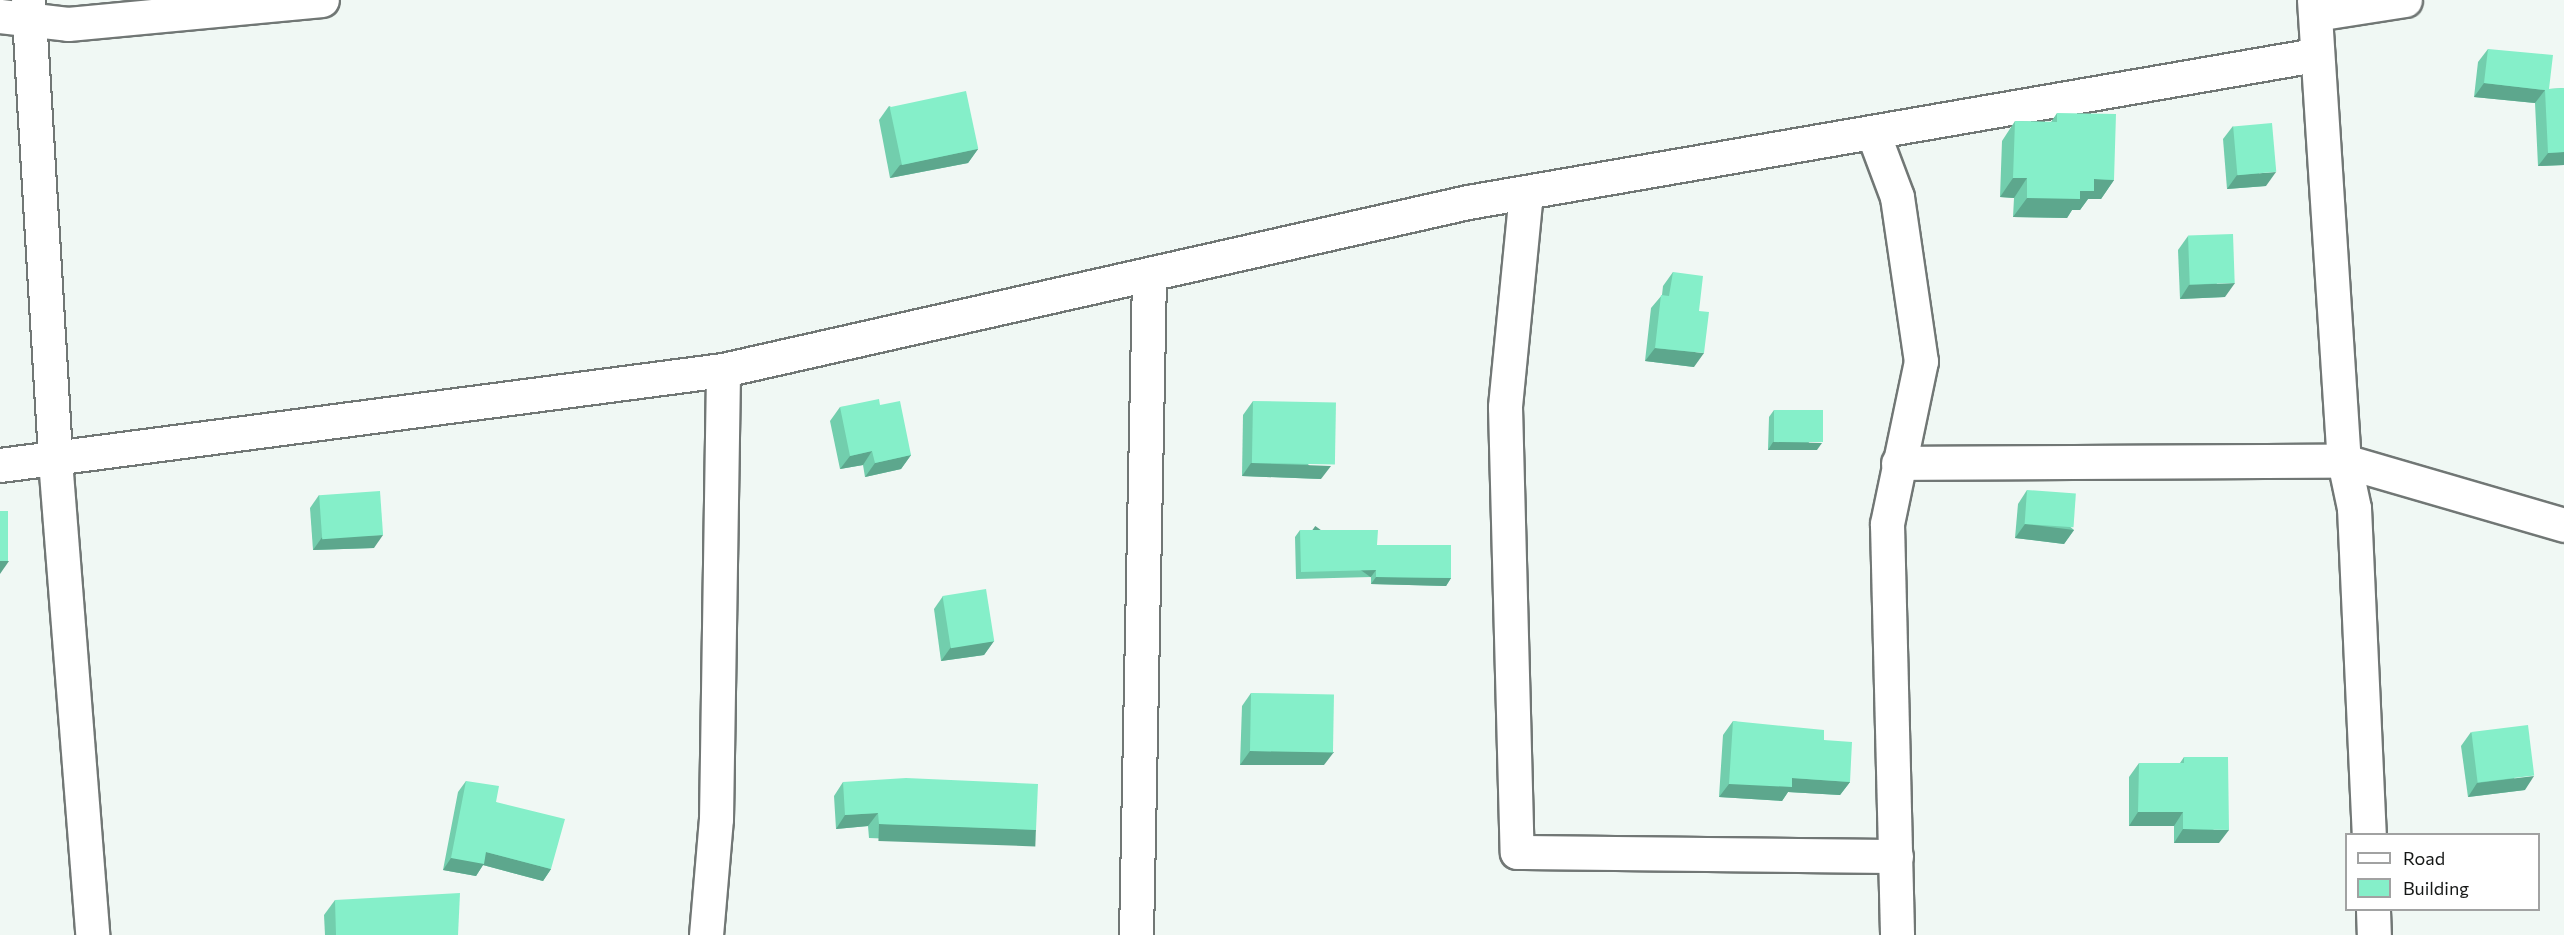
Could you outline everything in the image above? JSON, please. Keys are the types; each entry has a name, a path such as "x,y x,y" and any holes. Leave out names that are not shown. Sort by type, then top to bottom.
{"street":[{"path":"92,935 20,12 114,21 322,0"},
{"path":"2369,833 2354,508 2344,460 2315,55 2315,7 2405,0"},
{"path":"0,465 55,460 723,370 1526,192 2315,55"},
{"path":"1873,133 1897,197 1921,360 1887,524 1897,935"},
{"path":"1526,192 1505,406 1517,852 1896,856"},
{"path":"1136,935 1149,277"},
{"path":"706,935 716,819 723,370"},
{"path":"1898,463 2344,460 2564,525"},
{"path":"2373,911 2374,935"}],"building":[{"path":"2488,49 2553,55 2549,89 2564,88 2564,152 2548,153 2545,90 2484,83"},
{"path":"966,91 978,149 902,165 890,107"},
{"path":"2057,113 2116,114 2114,180 2094,179 2094,191 2080,191 2080,199 2027,198 2027,178 2013,178 2015,121 2057,122"},
{"path":"2272,123 2276,172 2237,175 2233,126"},
{"path":"2233,234 2235,283 2190,285 2188,236"},
{"path":"1673,272 1703,276 1699,311 1709,312 1704,353 1655,348 1661,295 1669,296"},
{"path":"879,399 880,405 900,401 911,455 875,463 872,451 850,456 840,407"},
{"path":"1253,401 1336,402 1335,464 1252,463"},
{"path":"1774,410 1823,410 1823,442 1774,442"},
{"path":"2027,490 2076,493 2074,527 2025,524"},
{"path":"380,491 383,535 322,539 319,495"},
{"path":"0,511 8,511 8,561 0,561"},
{"path":"1300,530 1378,530 1377,545 1451,545 1451,578 1376,577 1376,570 1301,572"},
{"path":"986,589 994,641 951,648 943,596"},
{"path":"1251,693 1334,694 1333,752 1250,751"},
{"path":"1733,721 1824,730 1824,740 1852,742 1850,782 1792,778 1792,787 1729,784"},
{"path":"2528,725 2534,776 2478,783 2471,732"},
{"path":"2184,757 2228,757 2229,830 2183,829 2183,812 2138,812 2139,763 2184,763"},
{"path":"906,778 1038,784 1036,830 879,824 878,813 845,815 843,782"},
{"path":"466,781 499,786 496,802 565,819 551,869 486,852 484,864 451,858"},
{"path":"460,893 458,935 336,935 335,900"}]}
